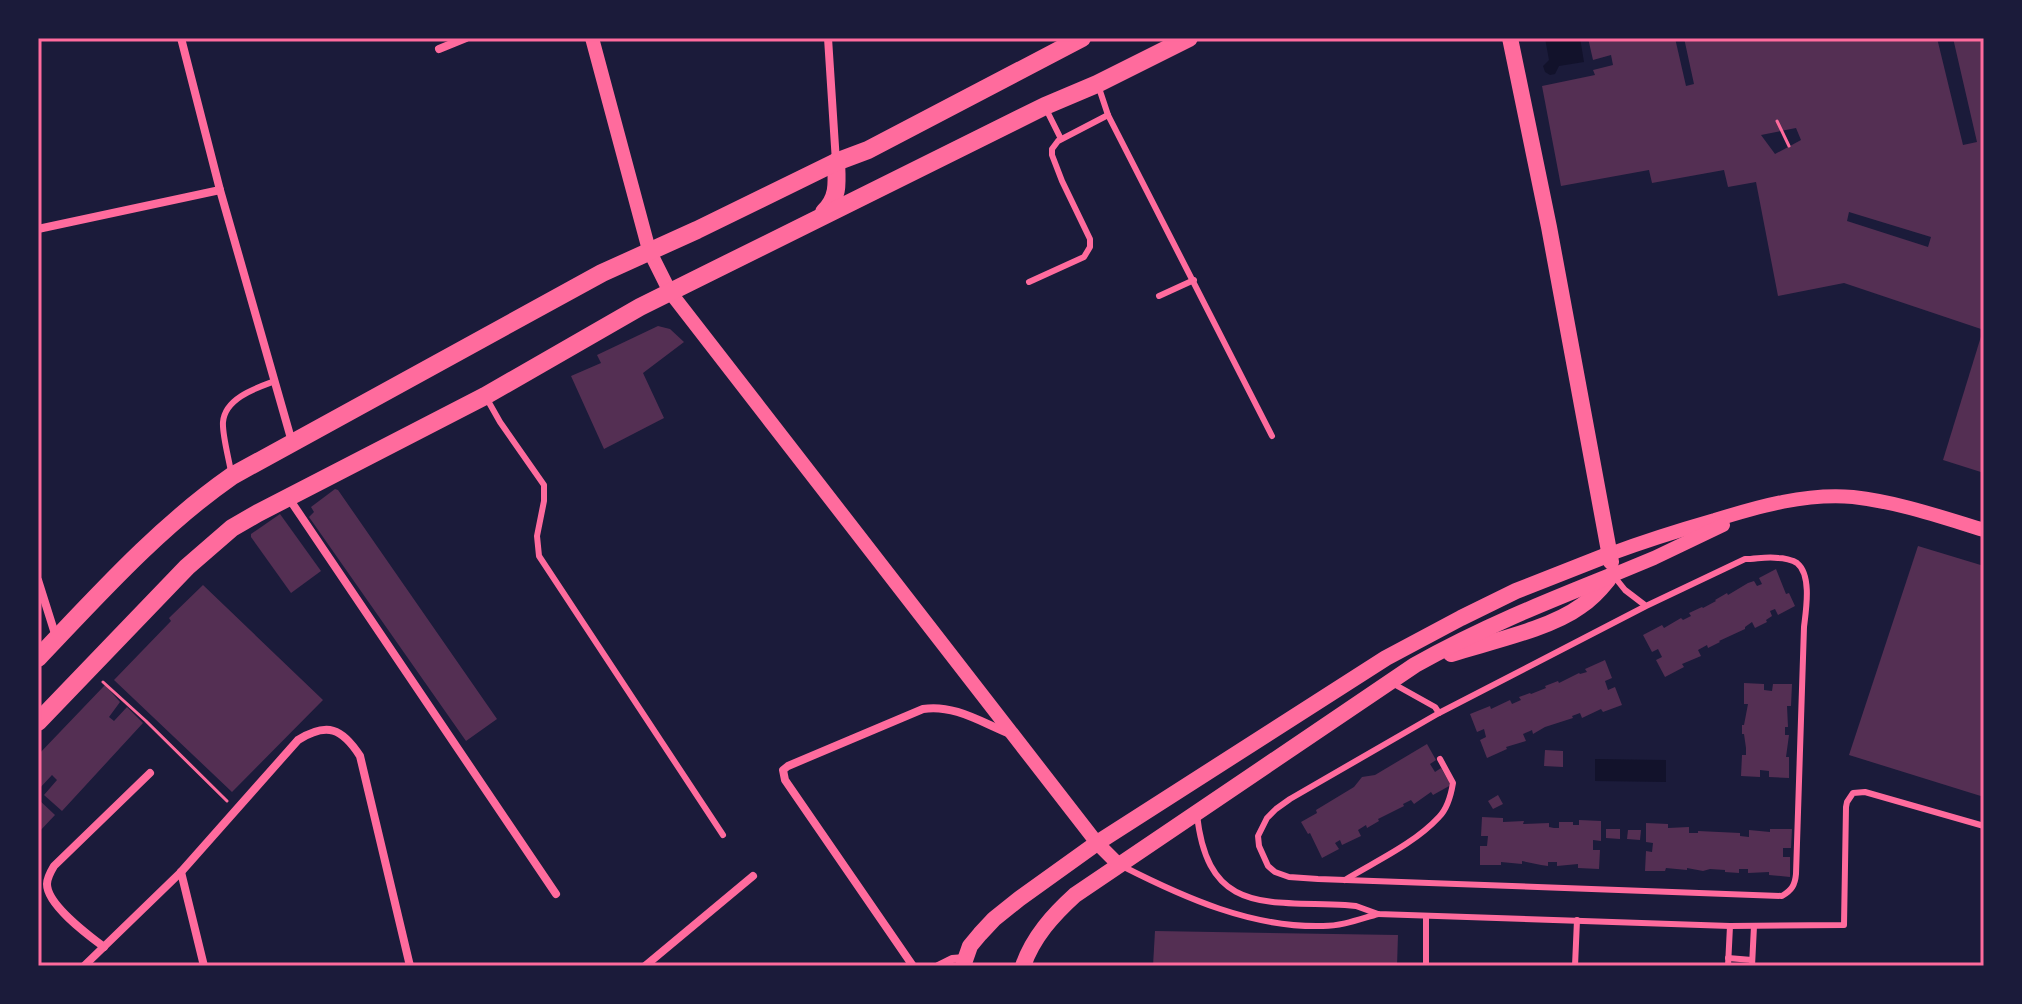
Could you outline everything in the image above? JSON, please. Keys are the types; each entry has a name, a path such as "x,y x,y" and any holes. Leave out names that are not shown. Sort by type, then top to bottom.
{"main road":[{"path":"38,722 209,547 232,528 485,396 640,307 1189,38"},
{"path":"1023,966 1039,934 1053,915 1075,895 1415,665 1568,615 1592,598 1613,575 1547,212 1510,38"},
{"path":"38,658 172,523 232,476 602,273 836,162 868,150 1074,40"},
{"path":"819,217 831,206 837,194 836,162"},
{"path":"968,963 970,946 994,919 1097,843 1399,650 1516,591 1610,554"}],"street":[{"path":"181,38 220,190 292,442"},
{"path":"439,49 466,38"},
{"path":"592,38 649,250 670,292 1097,843 1118,864"},
{"path":"828,38 836,162"},
{"path":"38,229 220,190"},
{"path":"1610,554 1763,506 1820,496 1879,501 1984,530"},
{"path":"288,497 556,894"},
{"path":"1613,575 1763,506"},
{"path":"38,580 56,639"},
{"path":"913,966 785,780 783,770 923,709 936,707 958,712 1014,735"},
{"path":"84,966 181,872 298,740 324,729 337,731 352,743 360,756 410,966"},
{"path":"104,947 58,908 50,896 47,885 49,876 54,866 150,773"},
{"path":"181,872 204,966"},
{"path":"645,966 753,876"},
{"path":"938,966 952,959 968,963"}],"lane":[{"path":"1097,84 1108,115 1272,436"},
{"path":"1045,106 1061,139"},
{"path":"1029,282 1084,257 1090,247 1090,239 1062,181 1052,149 1061,139 1108,115"},
{"path":"1159,296 1194,280"},
{"path":"232,476 223,420 232,404 249,390 275,381"},
{"path":"485,396 544,485 537,536 539,556 723,835"},
{"path":"1774,557 1796,562 1803,572 1807,589 1795,885 1782,896 1289,877 1268,866 1259,846 1259,831 1267,818 1290,799 1439,713 1646,606 1745,559 1774,557"},
{"path":"1613,575 1625,590 1646,606"},
{"path":"1391,682 1435,707 1439,713"},
{"path":"1345,880 1411,840 1441,816 1453,783 1440,759"},
{"path":"1197,811 1205,853 1220,880 1231,890 1261,901 1345,905 1378,914 1730,926 1844,925 1846,807 1853,793 1865,792 1984,826"},
{"path":"1118,864 1215,907 1273,923 1324,926 1378,914"},
{"path":"1426,916 1426,966"},
{"path":"1575,966 1577,920"},
{"path":"1730,926 1728,962 1752,963 1754,926"}],"path":[{"path":"1777,121 1789,146"},
{"path":"88,669 237,810"}],"shaded area":[{"path":"1545,38 1580,38 1584,62 1559,66 1555,74 1545,72 1543,66 1549,60"},
{"path":"1595,759 1666,760 1666,782 1595,781"}],"building":[{"path":"1588,38 1675,38 1686,86 1694,84 1684,38 1937,38 1963,145 1977,142 1953,38 1984,38 1984,330 1844,283 1778,296 1756,182 1728,187 1724,170 1652,183 1649,170 1561,186 1542,86 1595,75 1593,70 1613,65 1611,55 1593,60","holes":["1796,128 1801,140 1775,154 1761,135","1849,212 1931,237 1928,247 1847,221"]},
{"path":"658,326 670,329 684,342 643,373 664,418 604,449 571,376 601,363 597,355"},
{"path":"1984,330 1984,473 1943,460"},
{"path":"335,489 497,719 466,741 309,517 314,512 311,507"},
{"path":"280,514 321,571 291,593 251,537"},
{"path":"1918,546 1984,566 1984,797 1849,755"},
{"path":"1776,569 1786,594 1789,593 1795,606 1778,615 1775,609 1770,611 1772,616 1767,622 1755,628 1752,622 1720,642 1708,648 1707,645 1698,650 1701,656 1682,664 1684,667 1665,677 1656,660 1662,657 1658,649 1652,652 1643,635 1662,625 1664,628 1681,618 1683,620 1691,616 1689,613 1748,583 1754,581 1757,586 1762,584 1759,578"},
{"path":"203,585 323,700 232,792 114,680"},
{"path":"1605,660 1612,678 1605,681 1608,690 1615,687 1622,705 1603,712 1601,709 1582,718 1580,713 1533,734 1532,730 1523,734 1526,741 1506,747 1487,758 1480,740 1486,737 1484,729 1477,732 1470,714 1510,700 1512,704 1521,700 1519,697 1587,672 1585,669"},
{"path":"1744,683 1764,684 1764,690 1772,691 1773,684 1792,684 1791,706 1787,706 1788,727 1785,727 1785,735 1789,735 1786,757 1789,757 1789,778 1769,777 1769,771 1760,770 1760,777 1741,776 1742,755 1746,755 1742,725 1748,704 1744,704"},
{"path":"105,685 120,702 109,717 114,721 127,707 143,723 62,811 44,795 57,780 52,775 38,790 38,755"},
{"path":"1427,744 1436,760 1430,764 1435,772 1441,768 1451,785 1433,795 1431,792 1414,804 1411,800 1403,804 1367,828 1366,825 1358,830 1361,836 1342,845 1340,840 1335,843 1339,849 1322,858 1301,822 1354,787 1362,777 1375,775"},
{"path":"1545,750 1563,751 1563,767 1544,766"},
{"path":"1498,795 1503,804 1493,809 1488,801"},
{"path":"38,799 55,815 38,833"},
{"path":"1482,817 1503,818 1503,822 1524,821 1523,824 1549,823 1549,827 1554,828 1559,828 1559,822 1579,825 1579,820 1601,821 1601,841 1593,840 1593,850 1600,850 1599,869 1578,868 1578,864 1557,866 1557,862 1548,862 1548,866 1522,861 1522,864 1501,862 1501,865 1480,865 1480,846 1487,846 1488,836 1481,836"},
{"path":"1646,823 1668,824 1668,828 1689,827 1689,833 1740,833 1740,836 1749,837 1749,830 1770,832 1770,829 1792,829 1791,848 1783,848 1783,857 1790,857 1790,877 1769,875 1769,872 1748,873 1748,869 1739,869 1739,873 1687,868 1645,871 1646,851 1652,852 1653,843 1646,842"},
{"path":"1606,829 1620,829 1620,839 1606,838"},
{"path":"1628,830 1641,830 1640,840 1627,839"},
{"path":"1155,931 1398,935 1397,966 1153,966"}]}
